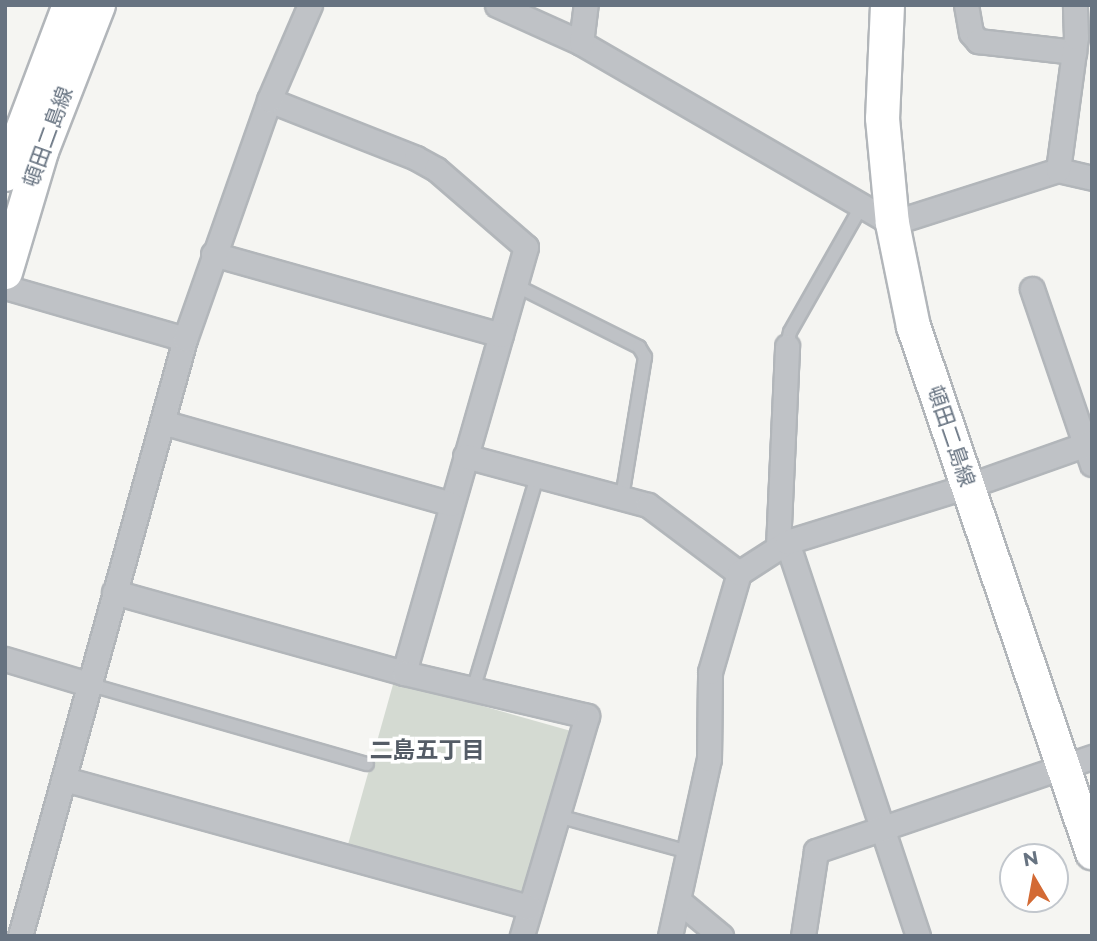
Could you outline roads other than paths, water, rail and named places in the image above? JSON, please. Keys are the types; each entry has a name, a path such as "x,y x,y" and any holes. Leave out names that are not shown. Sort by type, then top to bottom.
{"main road":[{"name":"頓田二島線","path":"5,174 69,5"},
{"name":"頓田二島線","path":"5,272 41,151 98,5"},
{"name":"頓田二島線","path":"887,5 882,118 892,223 914,326 968,486 1077,762 1092,852"}],"street":[{"path":"20,936 185,338 270,100 310,5"},
{"path":"497,5 582,43 892,223 1058,170 1092,178"},
{"path":"582,43 586,5"},
{"path":"966,5 971,33 978,41 1074,52"},
{"path":"1058,170 1074,52 1076,5"},
{"path":"270,100 436,169 526,247 404,673"},
{"path":"213,254 501,335"},
{"path":"5,287 185,338"},
{"path":"670,936 692,852 709,759 710,672 739,573 783,544 1089,450 1032,289"},
{"path":"787,346 783,544 919,936"},
{"path":"162,422 452,504"},
{"path":"465,456 648,505 739,573"},
{"path":"114,592 404,673 587,716 522,936"},
{"path":"5,659 91,685"},
{"path":"803,936 816,851 1077,762"},
{"path":"64,779 530,907"},
{"path":"679,901 721,936"}],"lane":[{"path":"787,346 862,205"},
{"path":"515,285 639,347 645,357 622,498"},
{"path":"473,690 537,476"},
{"path":"91,685 367,764"},
{"path":"558,816 692,852"}],"district":[{"name":"二島五丁目","path":"427,750"}]}
